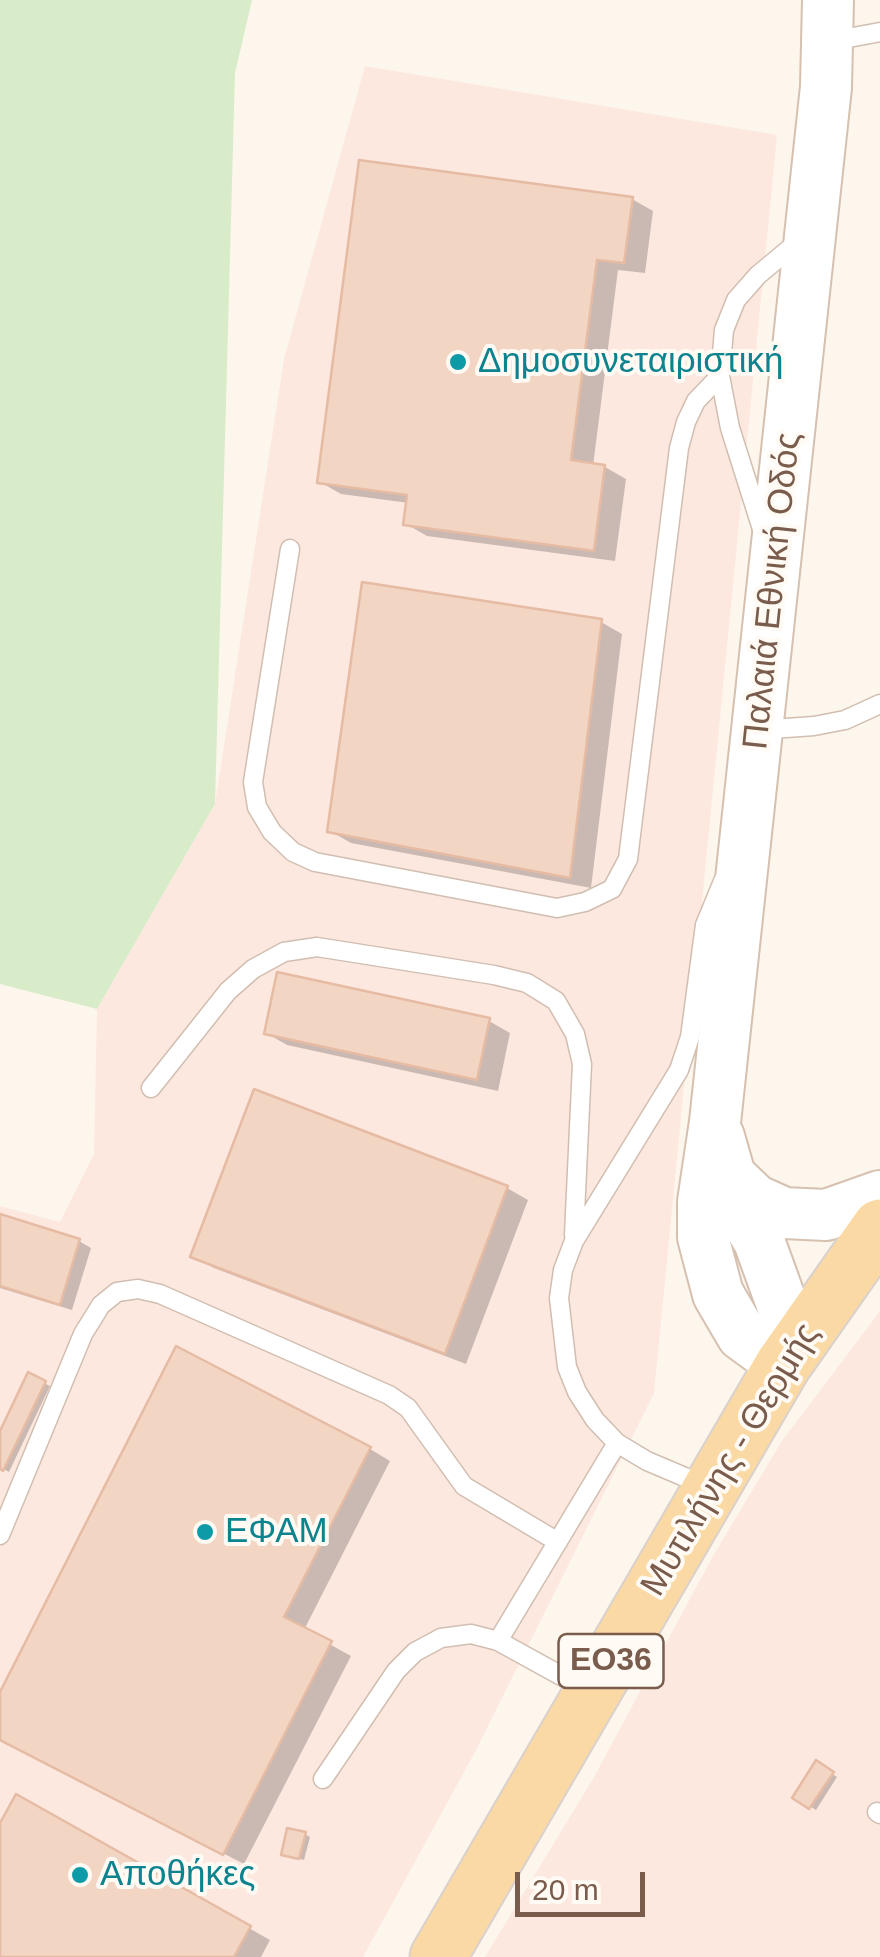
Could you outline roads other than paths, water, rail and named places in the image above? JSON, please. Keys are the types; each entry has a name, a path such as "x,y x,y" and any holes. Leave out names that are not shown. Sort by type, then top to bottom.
{"main road":[{"name":"Παλαιά Εθνική Οδός","path":"783,1365 742,1335 723,1304 709,1268 703,1202 715,1122 811,231 826,87 827,21"},
{"name":"Παλαιά Εθνική Οδός","path":"715,1122 739,1207 760,1241 784,1310 783,1365"},
{"path":"728,1174 755,1200 784,1213 826,1215 880,1196"},
{"name":"Μυτιλήνης - Θερμής","path":"438,1957 783,1365 880,1227"}],"lane":[{"path":"827,21 880,32"},
{"path":"774,572 730,428 720,376 724,330 736,300 758,275 811,231"},
{"path":"290,549 254,782 257,807 272,832 293,852 316,862 557,908 585,902 612,889 628,860 679,448 696,401 720,376"},
{"path":"758,730 844,720 880,704"},
{"path":"711,1488 647,1461 618,1443 595,1420 567,1367 558,1298 574,1240 679,1070 690,1037 706,925 716,894 746,839"},
{"path":"151,1088 228,991 253,969 284,952 317,947 527,983 556,1001 575,1034 582,1064 574,1240"},
{"path":"0,1535 82,1334 101,1305 117,1292 138,1290 160,1294 389,1395 408,1408 464,1486 558,1542"},
{"path":"498,1642 618,1443"},
{"path":"323,1779 396,1671 415,1652 441,1638 471,1634 498,1642 592,1692"}],"place":[{"name":"Δημοσυνεταιριστική","path":"458,362"},
{"name":"ΕΦΑΜ","path":"205,1532"},
{"name":"Αποθήκες","path":"80,1875"}]}
